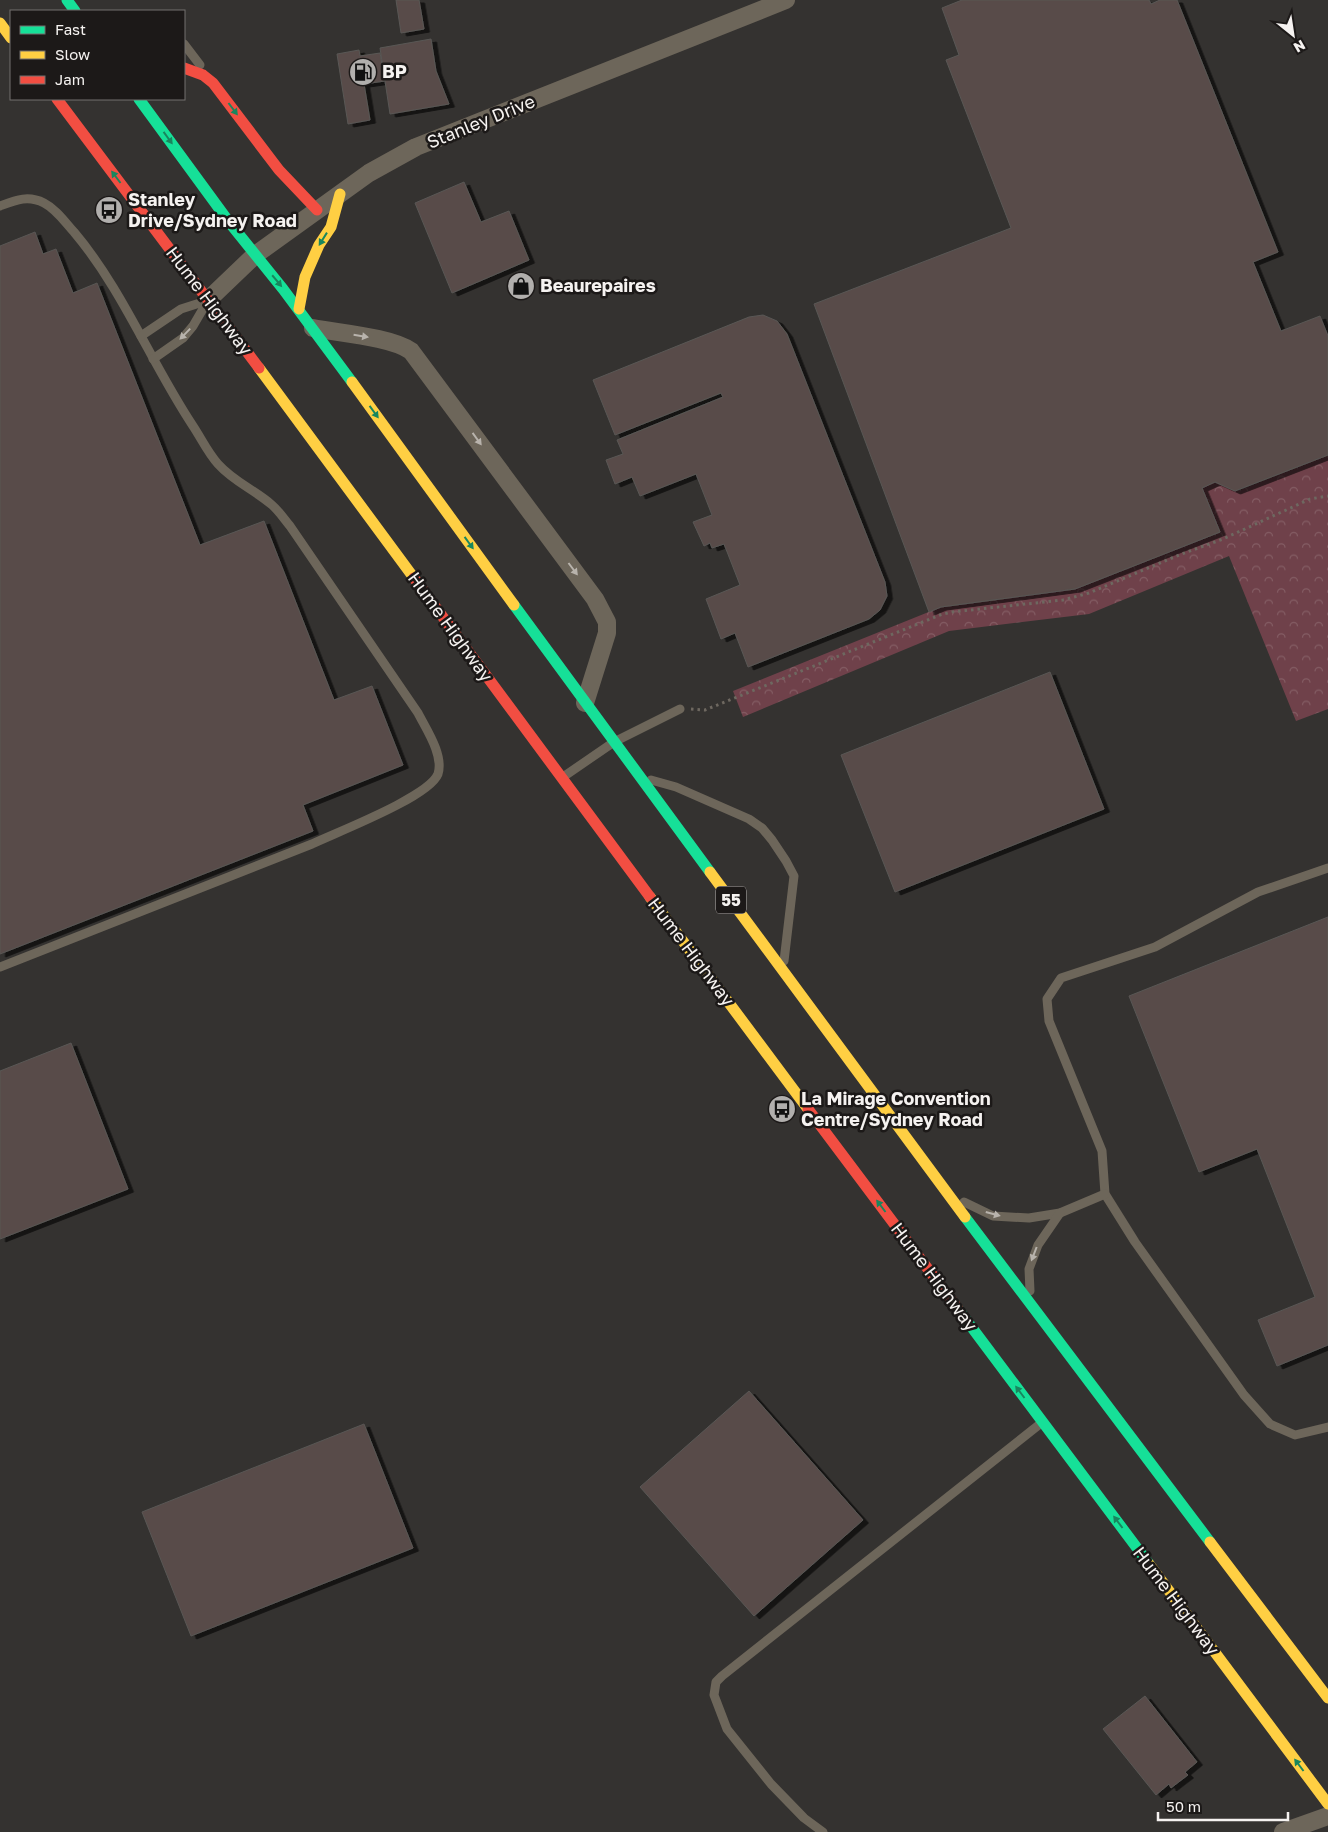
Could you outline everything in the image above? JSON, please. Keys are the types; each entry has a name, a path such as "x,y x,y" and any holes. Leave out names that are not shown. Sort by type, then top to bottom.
{"highway":[{"path":"0,23 10,37"},
{"path":"185,68 203,75 213,83 279,170 317,210"},
{"name":"Hume Highway","path":"58,100 561,778 1328,1804"},
{"name":"55","path":"140,100 229,222 299,309 585,703 1030,1305 1326,1694"},
{"path":"299,309 305,278 319,245 330,227 340,194"}],"street":[{"name":"Stanley Drive","path":"208,300 255,255 369,173 416,147 786,0"},
{"path":"313,328 391,342 405,346 411,351 596,599 606,622 607,633 585,703"},
{"path":"1283,1832 1328,1816"}],"lane":[{"path":"185,45 213,83"},
{"path":"0,206 18,199 31,198 45,204 58,214 86,246 119,296 177,402 218,464 238,483 258,494 273,506 290,526 418,713 434,743 439,762 438,773 433,782 410,798 343,830 0,967"},
{"path":"141,336 182,309 208,300"},
{"path":"152,359 183,338 193,326 208,300"},
{"path":"561,778 614,742 680,709"},
{"path":"639,776 676,787 749,819 762,828 772,840 794,876 783,970"},
{"path":"1328,868 1258,892 1155,947 1062,978 1047,999 1050,1021 1102,1151 1105,1194 1135,1242 1244,1395 1270,1424 1294,1435 1328,1427"},
{"path":"948,1194 993,1216 1029,1218 1060,1213 1105,1194"},
{"path":"1030,1305 1029,1269 1038,1245 1060,1213"},
{"path":"823,1832 804,1818 771,1784 727,1729 714,1695 716,1682 1043,1422"}],"path":[{"path":"680,709 705,710 952,612 1063,600 1089,593 1222,539 1310,499 1328,496"}],"green space":[{"path":"1328,455 1328,709 1296,721 1229,556 1089,614 949,631 743,717 733,691 941,607 1075,589 1220,532 1202,488 1215,482 1237,491"}],"building":[{"path":"396,0 419,0 424,29 401,33"},
{"path":"962,0 1149,0 1151,4 1160,0 1177,0 1278,252 1253,262 1281,331 1320,316 1328,336 1328,455 1235,491 1215,482 1202,488 1220,532 1075,589 941,607 929,612 814,304 1011,228 946,60 959,55 942,8"},
{"path":"431,39 436,71 449,104 390,114 380,48"},
{"path":"359,50 360,56 380,53 385,81 364,84 370,120 348,124 337,54"},
{"path":"464,182 481,222 509,211 529,260 452,293 415,203"},
{"path":"35,232 43,254 56,249 73,293 97,283 200,545 264,521 334,700 372,686 403,765 303,805 313,831 0,954 0,246"},
{"path":"763,315 777,321 787,334 885,582 887,596 880,610 869,619 748,667 735,633 721,639 706,599 740,585 724,544 712,548 710,543 704,546 693,522 712,515 696,474 640,496 632,477 615,484 606,460 623,454 617,440 723,397 721,393 615,435 593,380 749,317"},
{"path":"1050,672 1104,809 895,892 841,755"},
{"path":"1328,917 1328,1345 1277,1366 1258,1320 1315,1297 1257,1149 1199,1172 1129,996"},
{"path":"71,1043 128,1189 0,1239 0,1071"},
{"path":"749,1391 863,1520 754,1616 640,1487"},
{"path":"364,1424 413,1548 191,1636 142,1512"},
{"path":"1145,1696 1197,1762 1185,1772 1188,1775 1171,1788 1169,1784 1156,1795 1103,1729"}],"traffic: fast":[{"path":"67,0 74,10"},
{"path":"140,100 229,222 283,289 352,382"},
{"path":"514,605 710,872"},
{"path":"965,1217 1210,1542"},
{"path":"958,1309 1149,1564"}],"traffic: slow":[{"path":"0,23 10,37"},
{"path":"299,309 305,277 319,245 331,227 340,194"},
{"path":"259,368 414,578"},
{"path":"352,382 514,605"},
{"path":"710,872 965,1217"},
{"path":"650,897 808,1109"},
{"path":"1210,1542 1328,1698"},
{"path":"1149,1564 1328,1804"}],"traffic: jam":[{"path":"185,68 203,75 213,83 279,170 317,210"},
{"path":"58,100 259,368"},
{"path":"414,578 650,897"},
{"path":"808,1109 958,1309"}],"place":[{"name":"BP","path":"363,72"},
{"name":"Stanley Drive/Sydney Road","path":"109,210"},
{"name":"Beaurepaires","path":"521,286"},
{"name":"La Mirage Convention Centre/Sydney Road","path":"782,1109"}]}
